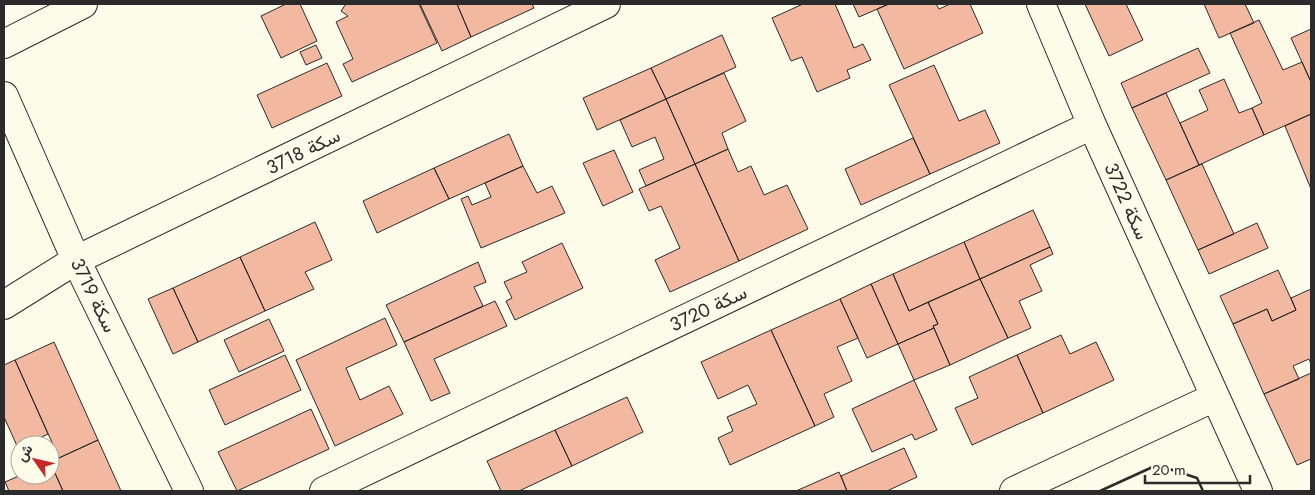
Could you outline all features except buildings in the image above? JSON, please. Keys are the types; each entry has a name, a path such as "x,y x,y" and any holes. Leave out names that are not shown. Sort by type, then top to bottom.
{"street":[{"path":"4,44 83,4"},
{"name":"سكة 3718","path":"4,305 76,260 606,4"},
{"name":"سكة 3722","path":"1041,4 1092,125 1258,491"},
{"name":"سكة 3719","path":"4,96 76,260 189,491"},
{"name":"سكة 3720","path":"324,491 1092,125"},
{"path":"1014,491 1215,397"}],"wall":[{"path":"1100,491 1157,465 1197,478 1203,491"}]}
